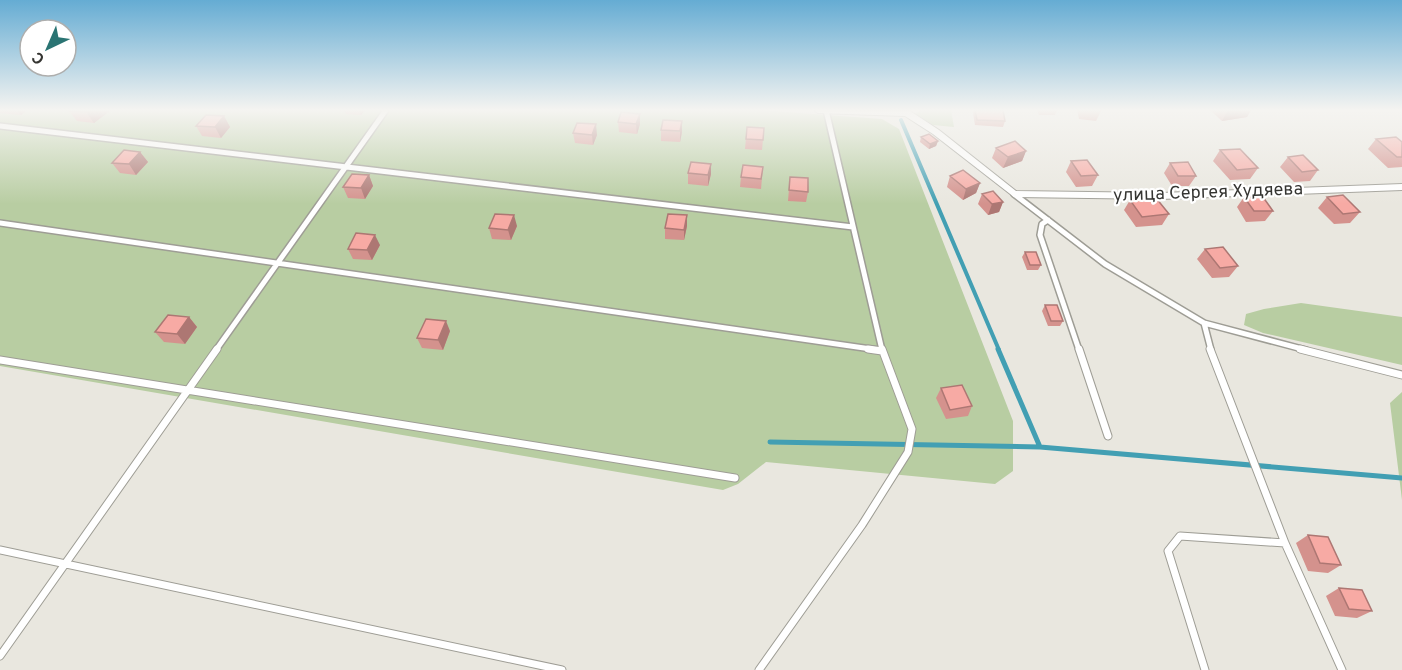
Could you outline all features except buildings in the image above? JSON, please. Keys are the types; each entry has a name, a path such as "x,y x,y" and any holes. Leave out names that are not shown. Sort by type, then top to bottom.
{"street":[{"path":"947,141 1014,194"},
{"name":"улица Сергея Худяева","path":"1014,194 1161,196 1402,188"}],"lane":[{"path":"132,141 853,227"},
{"path":"0,656 364,141"},
{"path":"759,670 862,525 908,452 912,429 882,351 833,141"},
{"path":"1014,194 1105,264 1204,323 1402,375"},
{"path":"1048,220 1042,224 1040,235 1108,436"},
{"path":"0,223 882,351"},
{"path":"1204,323 1214,363 1285,543 1342,670"},
{"path":"0,360 735,478"},
{"path":"1205,670 1168,551 1180,536 1285,543"},
{"path":"0,550 562,670"}],"green space":[{"path":"0,141 904,141 1013,421 1013,471 995,484 766,462 738,484 723,490 0,366"},
{"path":"1301,303 1402,317 1402,365 1263,333 1244,325 1246,314"},
{"path":"1402,392 1402,500 1390,403"}],"waterway":[{"path":"910,141 999,350"},
{"path":"998,349 1040,447"},
{"path":"770,442 1040,447"},
{"path":"1040,447 1402,478"}]}
